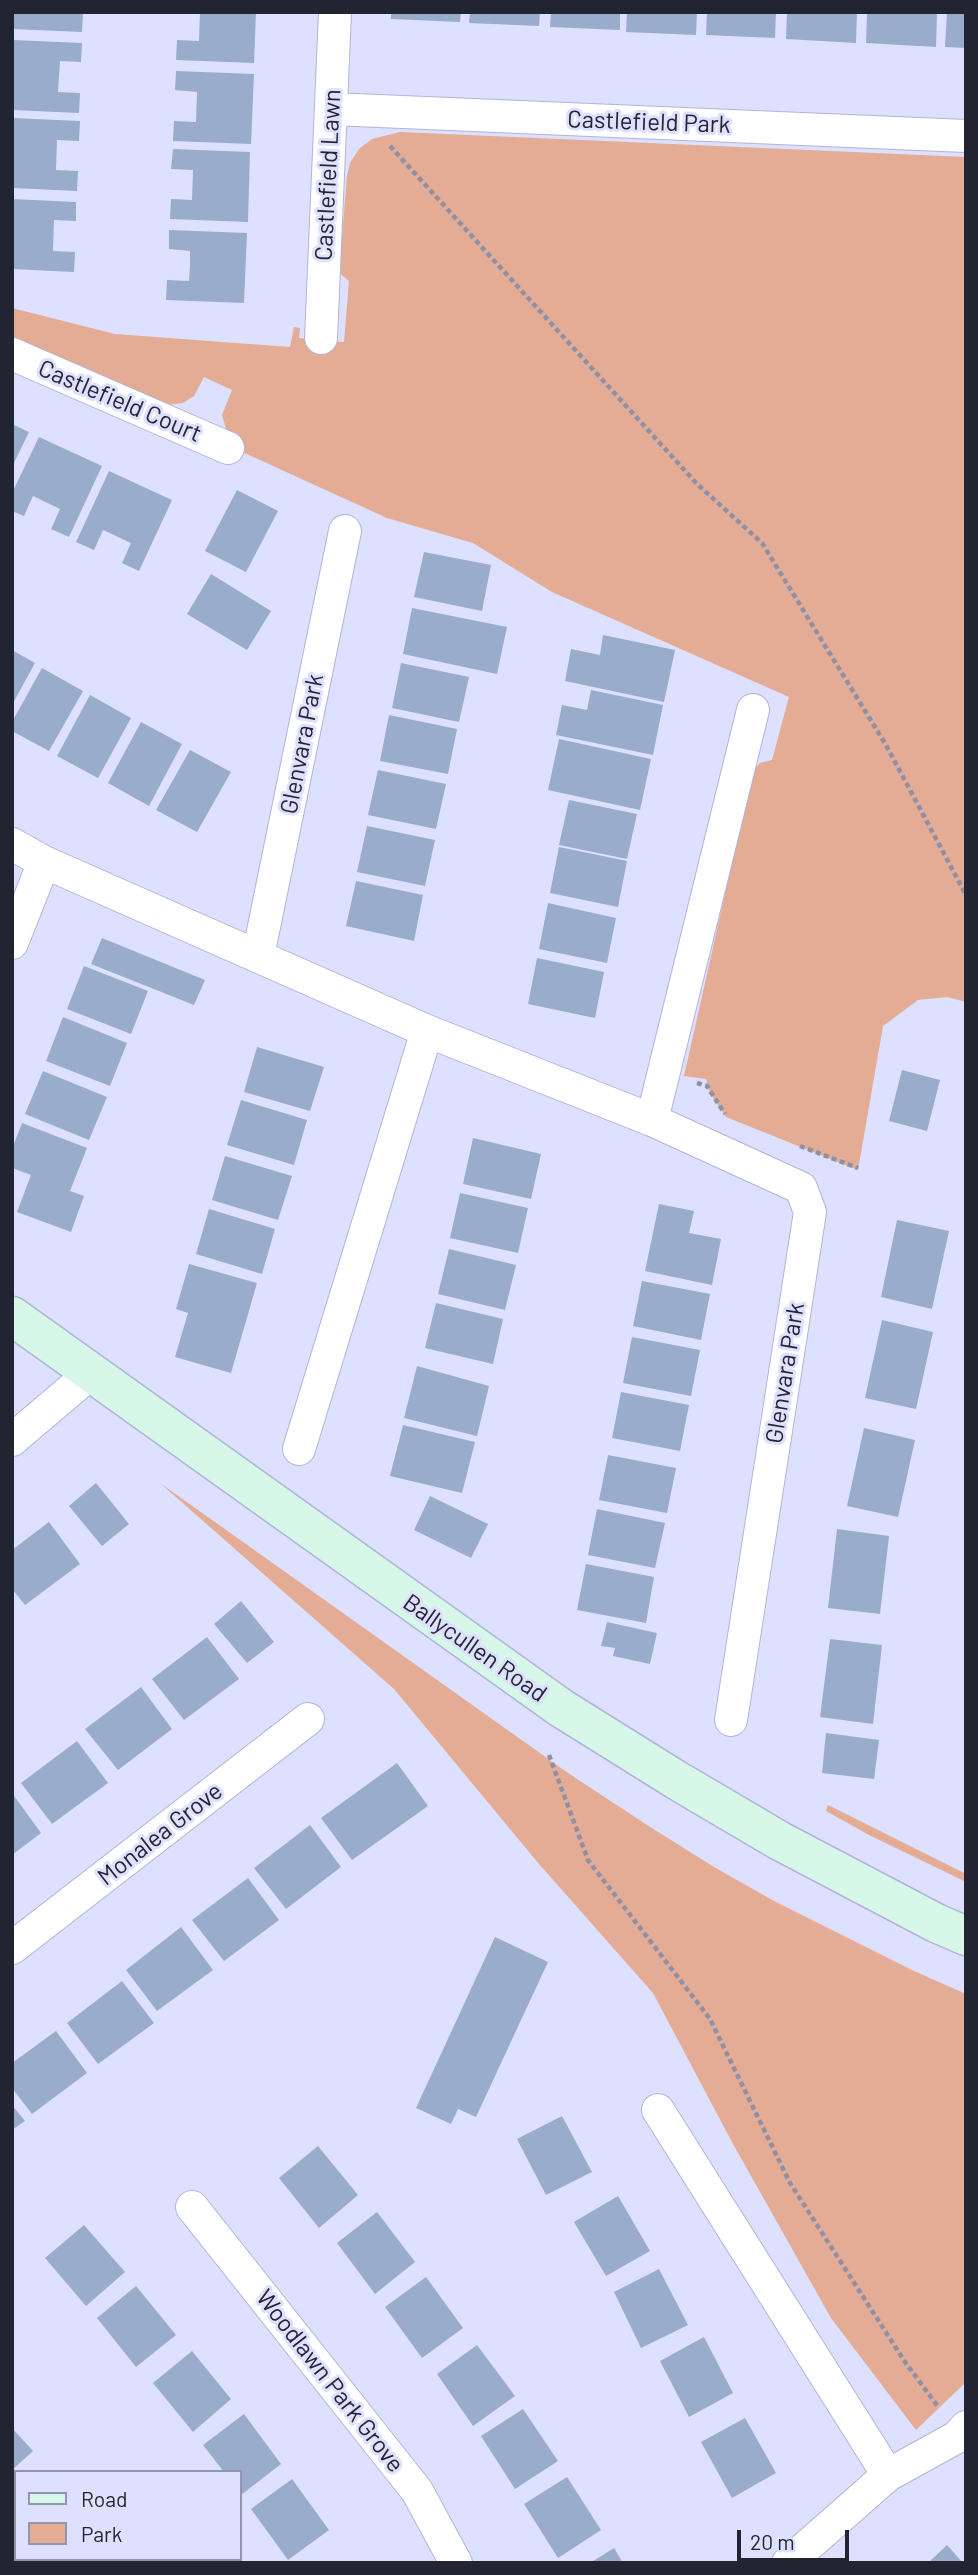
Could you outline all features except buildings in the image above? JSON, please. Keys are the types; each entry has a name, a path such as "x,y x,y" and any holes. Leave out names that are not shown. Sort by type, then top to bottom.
{"street":[{"name":"Castlefield Lawn","path":"321,338 335,12"},
{"name":"Castlefield Park","path":"332,109 966,136"},
{"name":"Castlefield Court","path":"12,354 228,447"},
{"name":"Glenvara Park","path":"258,956 345,531"},
{"path":"652,1120 752,710"},
{"name":"Glenvara Park","path":"12,844 44,862 427,1031 652,1120 801,1188 810,1212 731,1720"},
{"path":"12,943 44,862"},
{"path":"299,1449 427,1031"},
{"name":"Ballycullen Road","path":"12,1315 561,1708 678,1782 780,1841 966,1936"},
{"path":"12,1440 92,1372"},
{"name":"Monalea Grove","path":"12,1948 308,1719"},
{"path":"658,2110 888,2475"},
{"name":"Woodlawn Park Grove","path":"192,2207 417,2491 456,2563"},
{"path":"788,2563 888,2475 957,2437 955,2421"}],"path":[{"path":"389,146 697,484 762,543 886,744 966,895"},
{"path":"691,1081 707,1086 729,1119"},
{"path":"793,1143 858,1168"},
{"path":"549,1755 588,1860 710,2019 790,2183 905,2362 955,2421"}],"green space":[{"path":"400,132 966,157 966,1002 947,997 918,1000 883,1026 858,1170 726,1117 710,1093 706,1079 684,1076 753,770 760,763 772,760 789,697 552,592 473,543 387,518 238,450 226,429 222,415 232,390 204,377 194,396 183,403 166,405 12,336 12,308 115,334 290,347 294,327 300,328 299,338 344,342 349,281 339,273 350,163 359,149 372,139"},
{"path":"160,1483 568,1773 647,1825 774,1901 966,1994 966,2382 916,2430 831,2318 733,2144 653,1993 539,1864 394,1689"},
{"path":"828,1805 966,1874 966,1882 869,1835 826,1811"}]}
